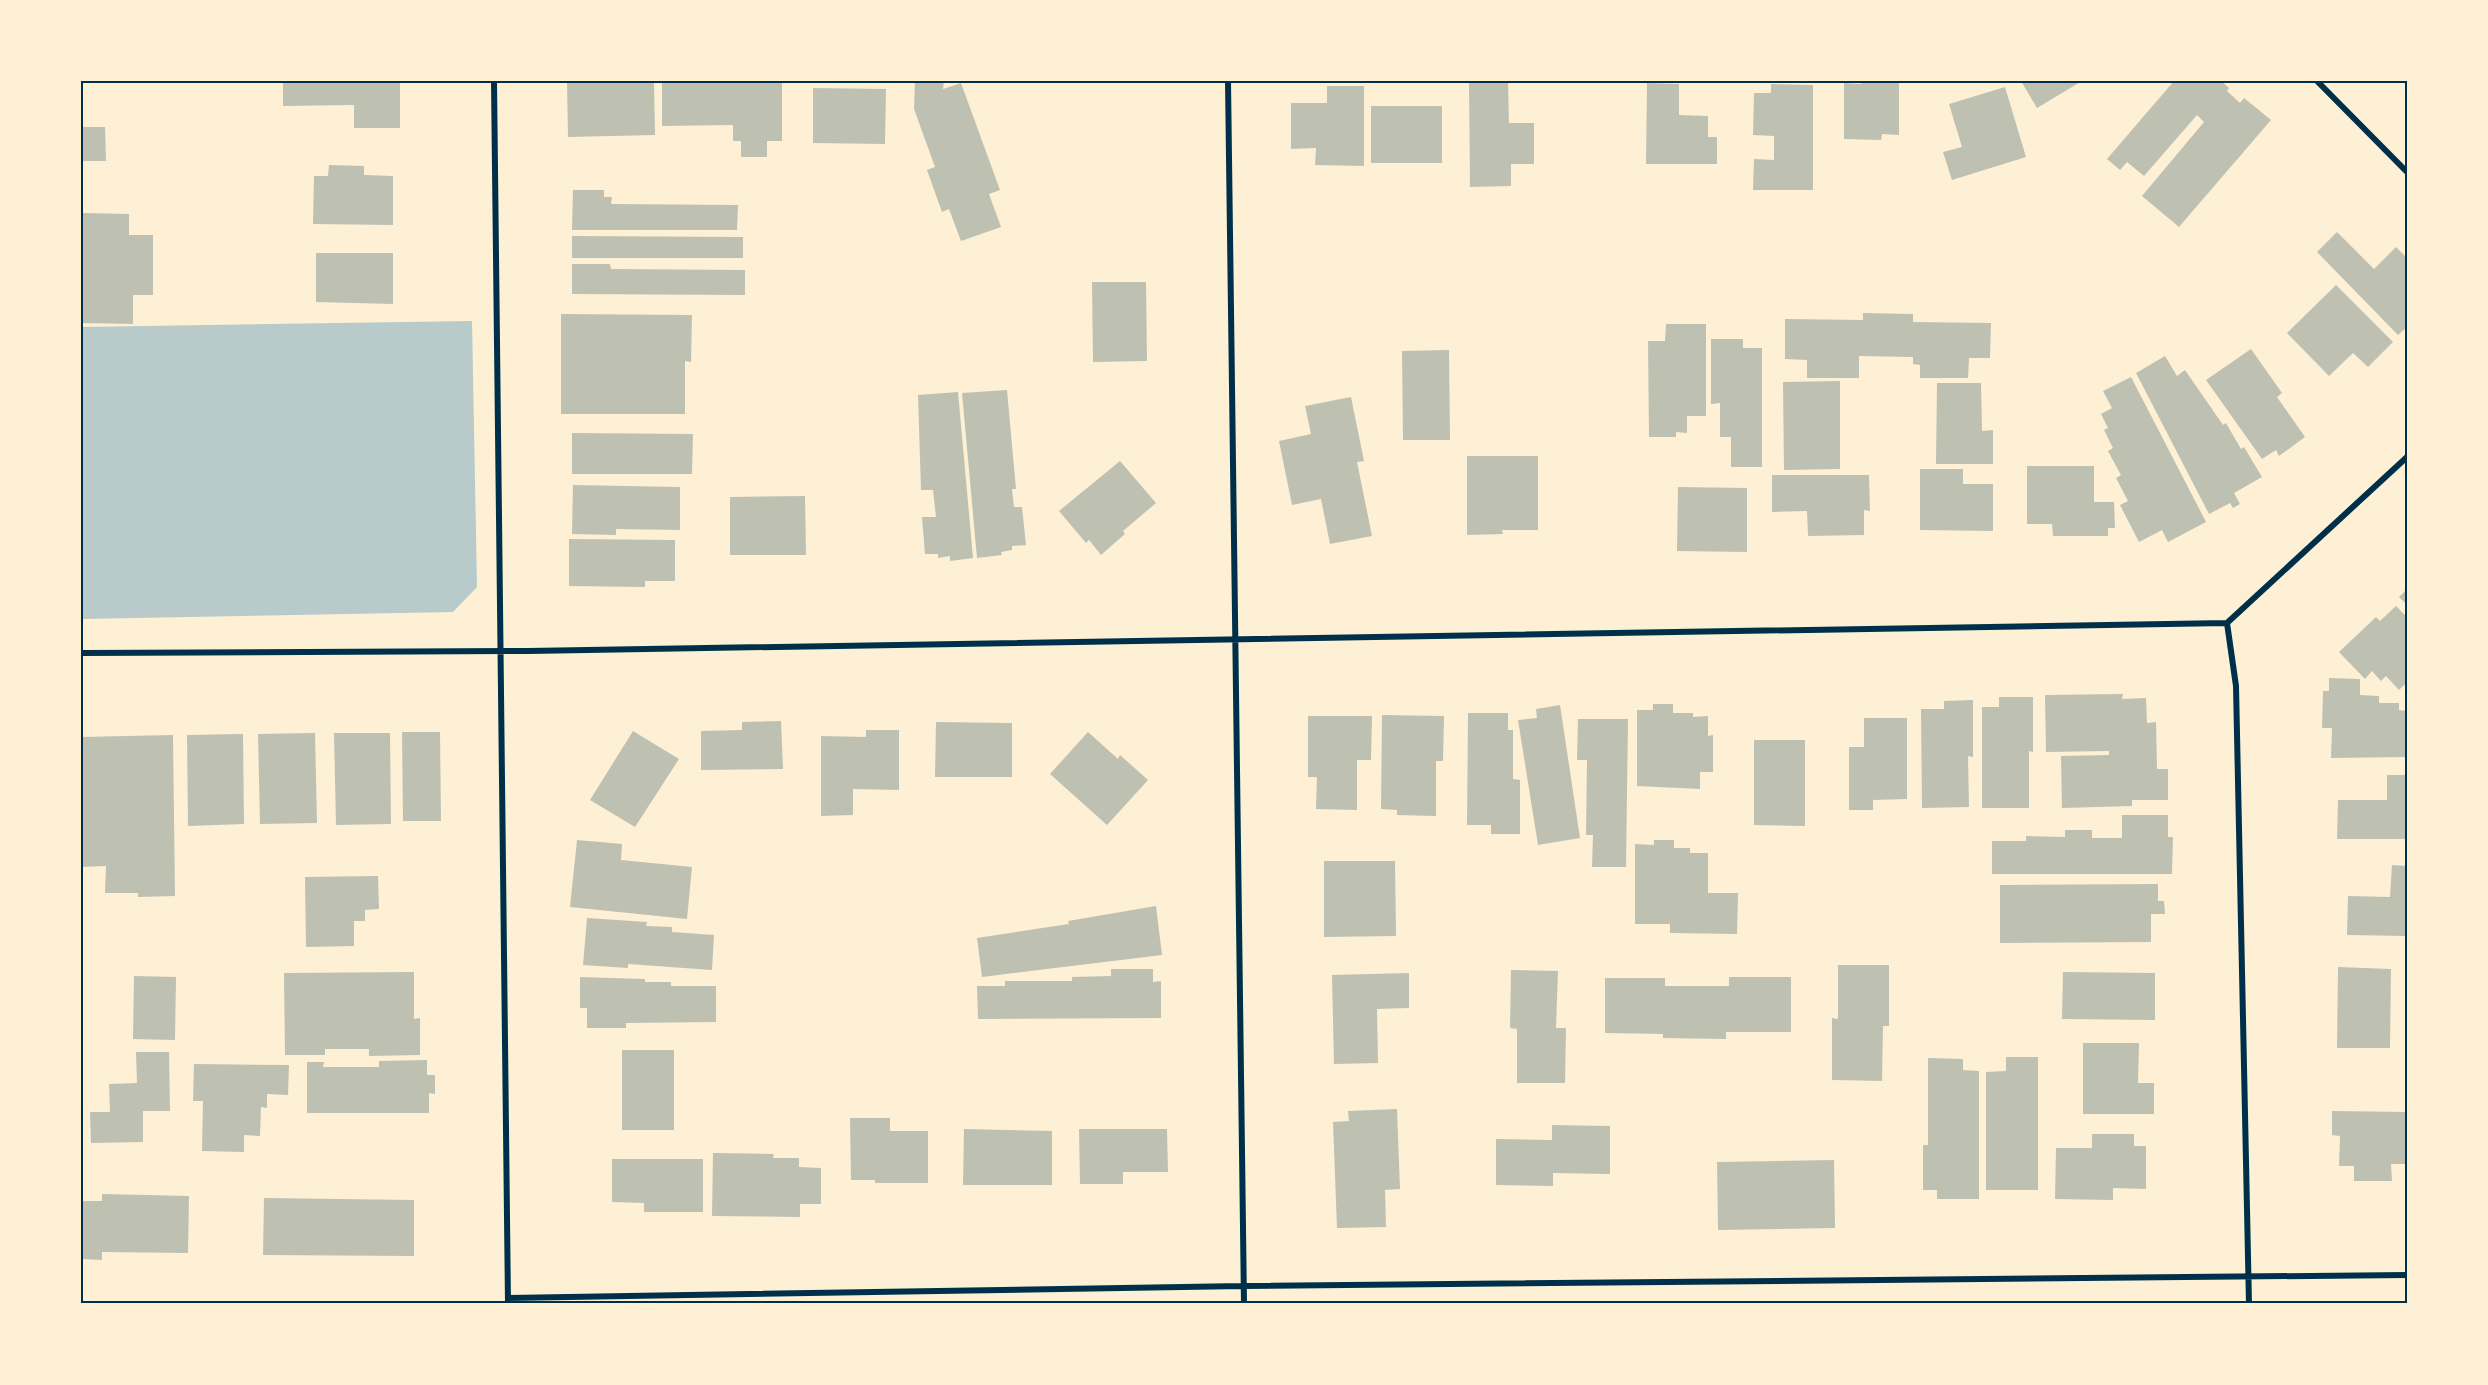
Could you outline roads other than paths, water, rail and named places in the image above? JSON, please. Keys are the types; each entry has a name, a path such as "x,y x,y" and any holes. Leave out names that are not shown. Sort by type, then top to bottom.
{"street":[{"path":"494,81 508,1301 1244,1286 2407,1275"},
{"path":"1228,81 1244,1304"},
{"path":"2317,81 2407,172"},
{"path":"81,653 1234,640 2227,623 2407,457"},
{"path":"2227,623 2236,686 2249,1304"}]}
